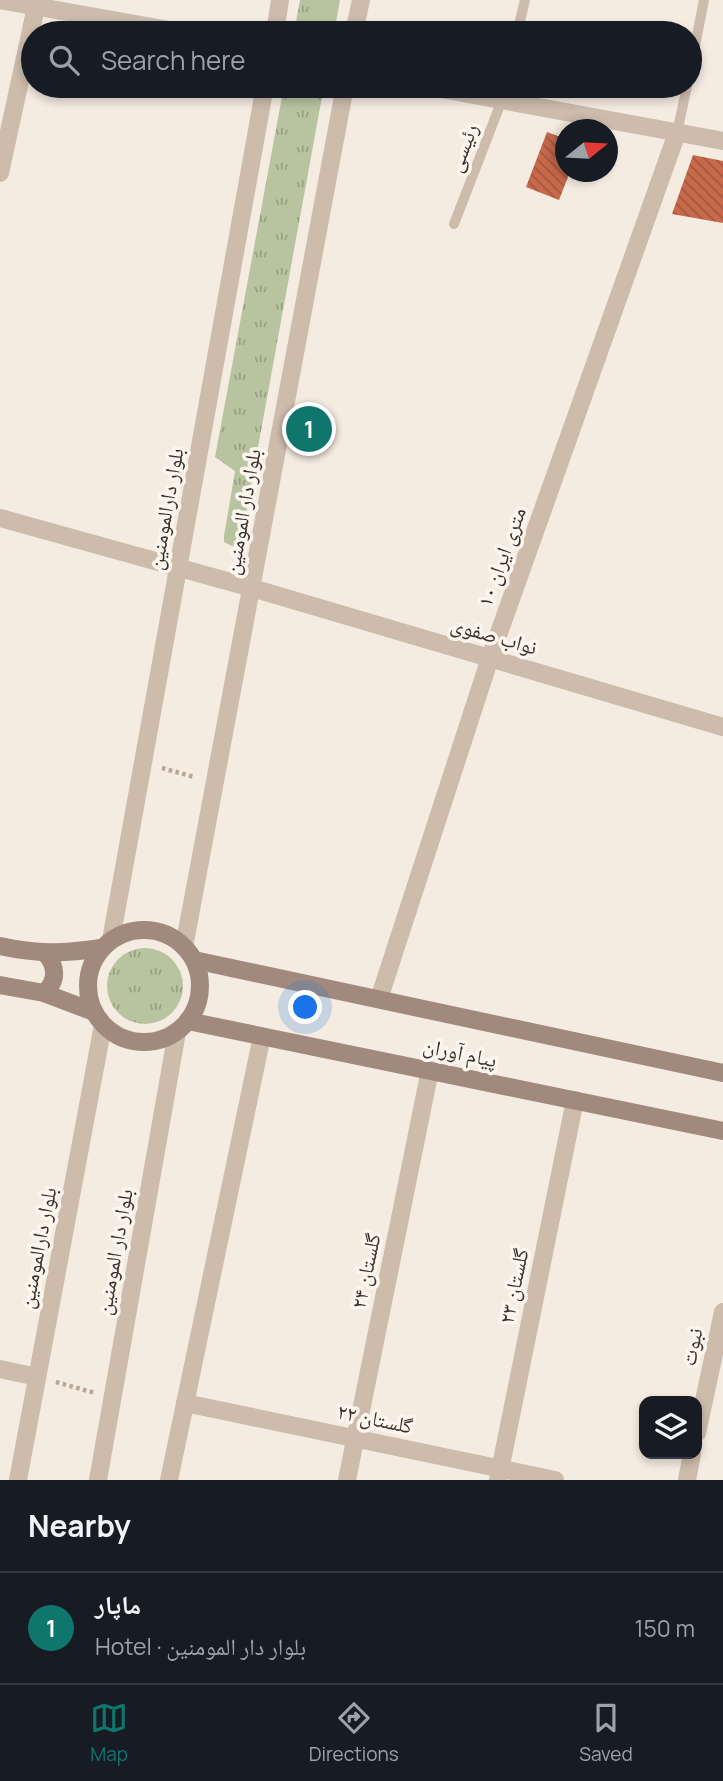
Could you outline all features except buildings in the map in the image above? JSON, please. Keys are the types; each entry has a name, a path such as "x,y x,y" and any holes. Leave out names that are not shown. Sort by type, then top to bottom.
{"main road":[{"path":"0,946 44,953 69,953 106,944 125,932 141,929 172,937 189,953 199,975 200,991 196,1007 183,1026 162,1039 131,1041 116,1035 99,1018 89,997 88,981 91,965 106,944"},
{"path":"44,953 50,958 55,974 49,989 44,993"},
{"name":"پیام آوران","path":"189,953 379,999 723,1073"},
{"path":"0,985 44,993 99,1018"},
{"name":"پیام آوران","path":"183,1026 262,1036 723,1131"}],"street":[{"path":"0,0 117,21"},
{"path":"277,21 281,0"},
{"path":"356,21 360,0"},
{"path":"33,21 36,7"},
{"path":"0,173 21,76"},
{"name":"بلوار دارالمومنین","path":"106,944 143,763 263,98"},
{"name":"بلوار دار المومنین","path":"189,953 215,783 343,98"},
{"path":"526,98 723,141"},
{"name":"۱۰ متری ایران","path":"379,999 490,658 677,133"},
{"path":"0,518 179,568"},
{"name":"نواب صفوی","path":"179,568 723,727"},
{"name":"بلوار دارالمومنین","path":"18,1480 99,1018"},
{"name":"بلوار دار المومنین","path":"98,1480 183,1026"},
{"path":"169,1480 262,1036"},
{"name":"گلستان ۲۴","path":"347,1480 430,1070"},
{"name":"گلستان ۲۳","path":"499,1474 575,1100"},
{"name":"نبوت","path":"702,1410 723,1312"},
{"path":"0,1369 37,1377"},
{"name":"گلستان ۲۲","path":"185,1403 355,1438 499,1474 555,1480"},
{"path":"687,1480 691,1459"}],"lane":[{"path":"520,21 525,0"},
{"path":"700,21 704,0"},
{"name":"رئیسی","path":"454,224 502,98"},
{"path":"677,133 684,98"}],"path":[{"path":"143,763 215,783"},
{"path":"37,1377 113,1397"}],"green space":[{"path":"300,0 340,0 336,21 296,21"},
{"path":"282,98 322,98 241,540 232,546 224,542 224,536 235,471 215,457"},
{"path":"145,948 159,951 172,959 180,972 183,986 180,1000 172,1013 159,1021 145,1024 131,1021 118,1013 110,1000 107,986 110,972 118,959 131,951"}],"place":[{"name":"ماپار","path":"309,429"}]}
